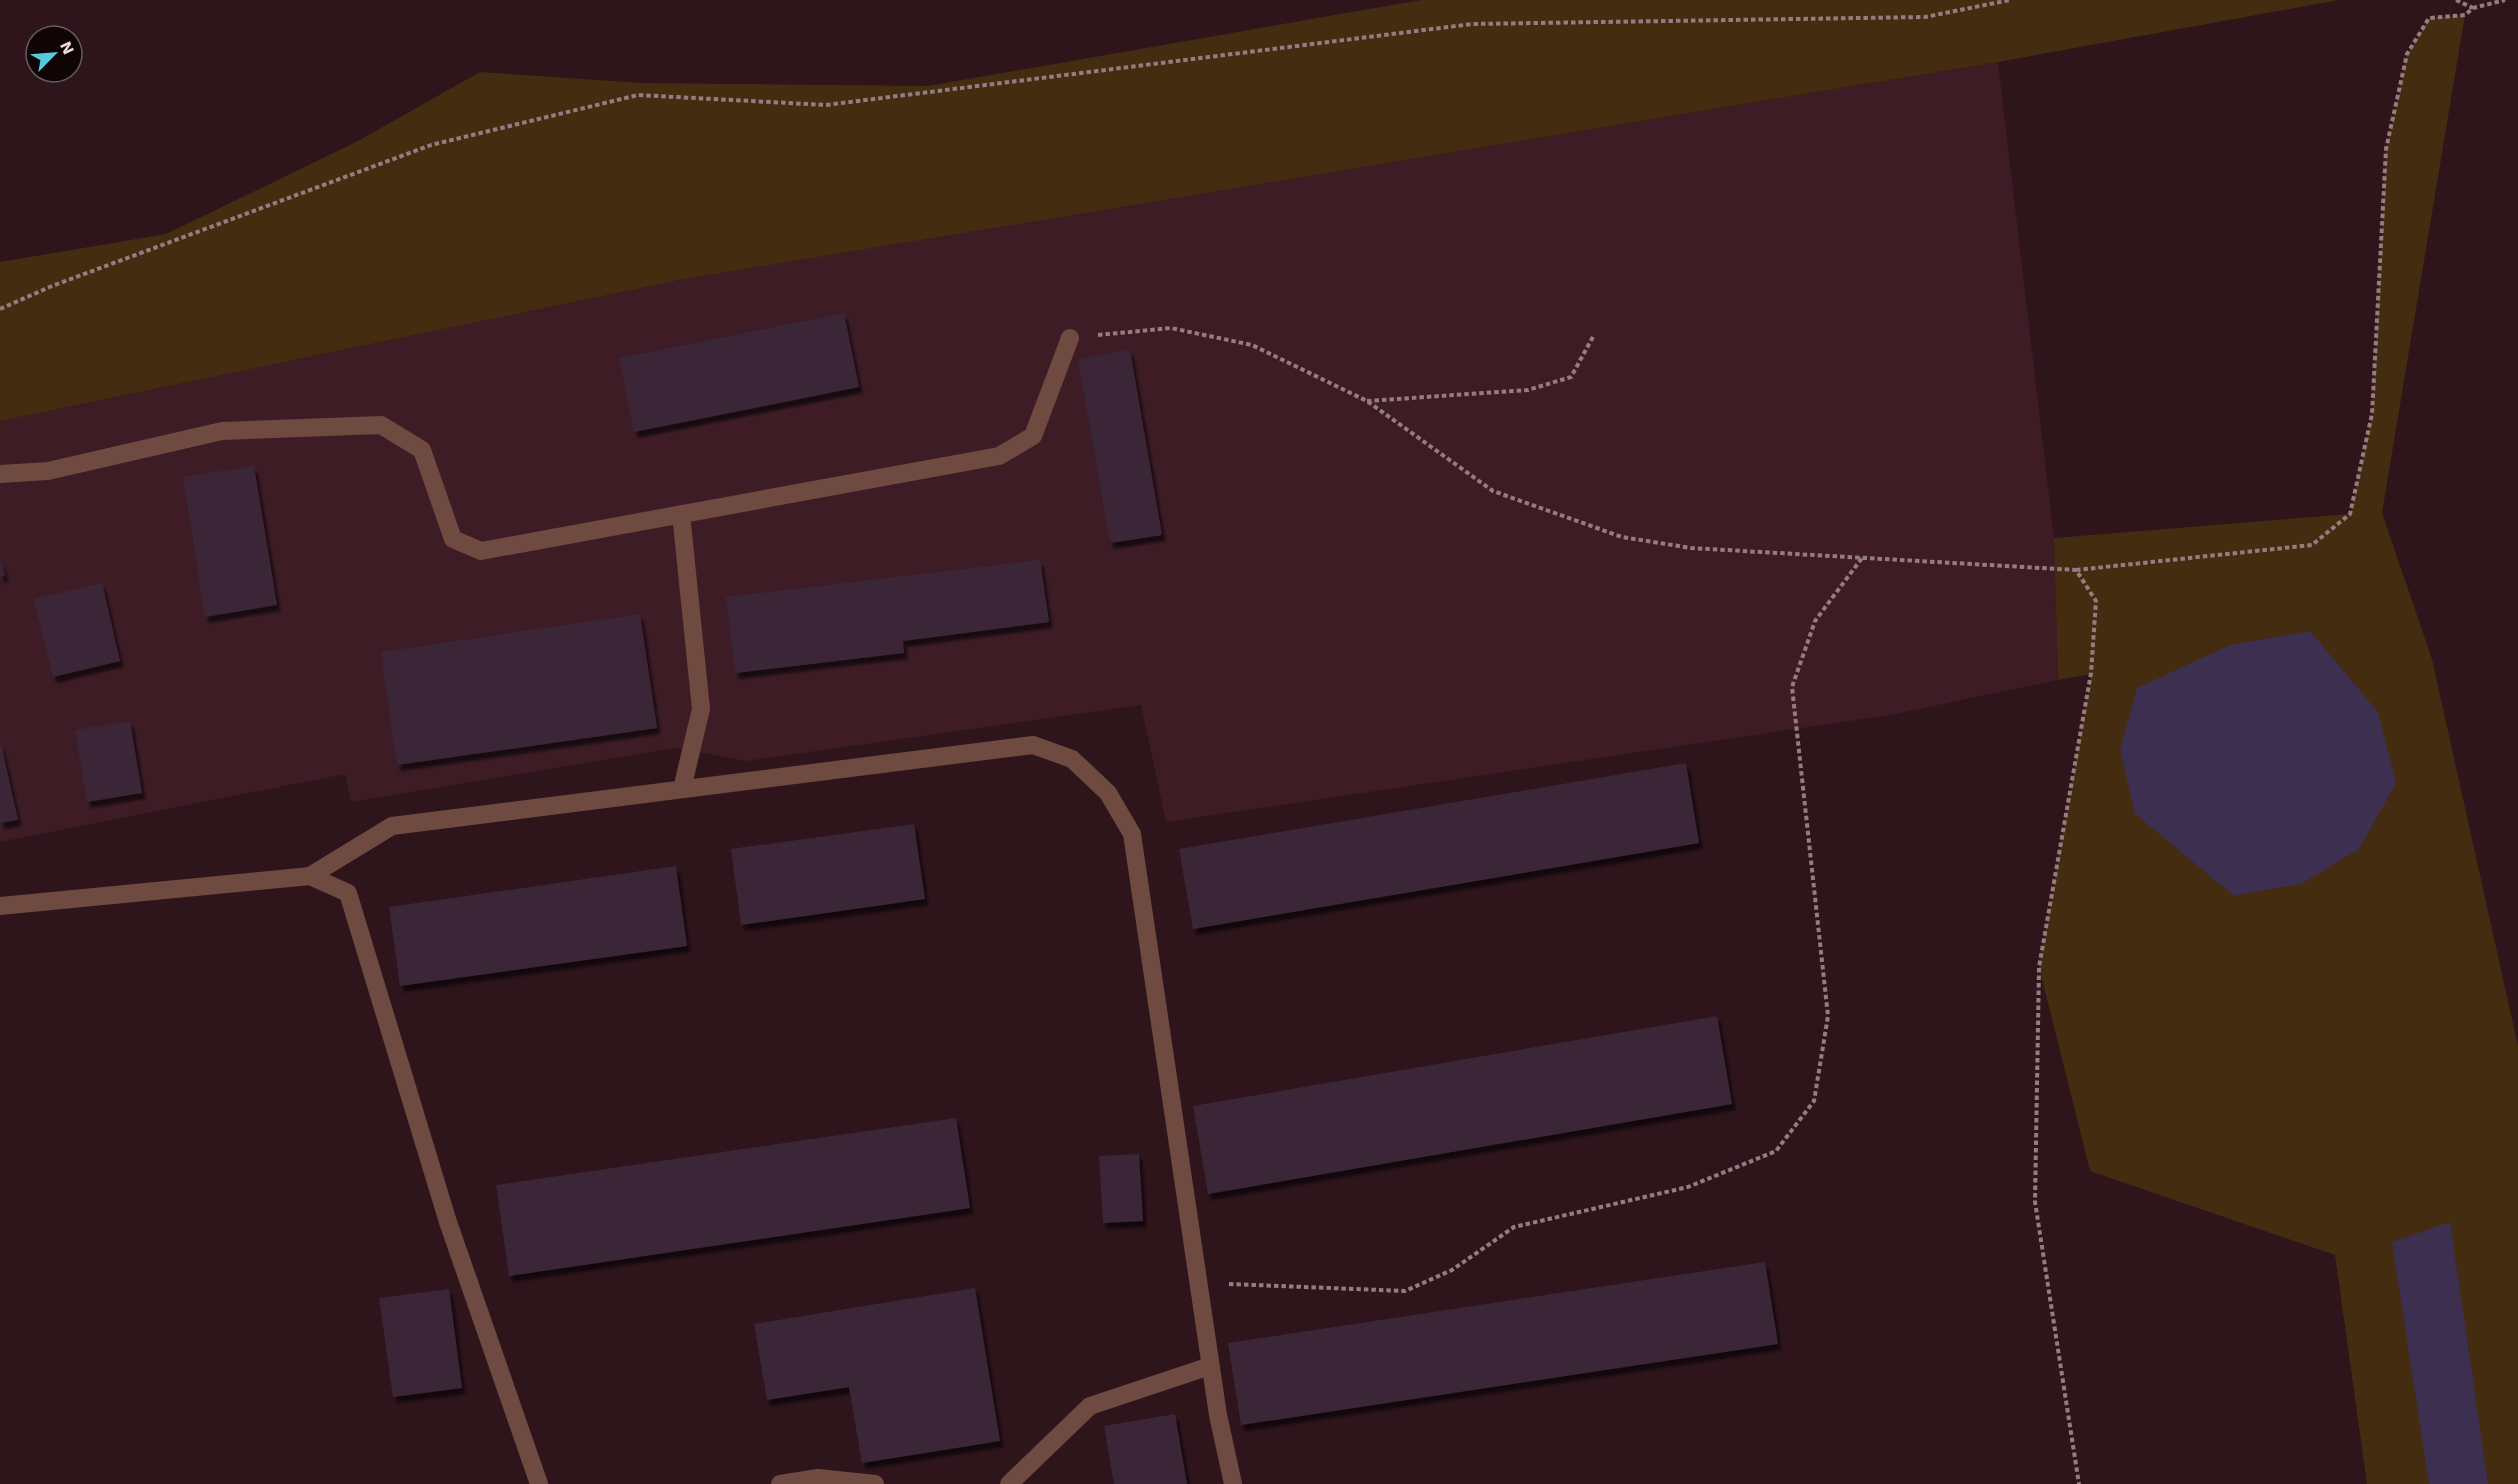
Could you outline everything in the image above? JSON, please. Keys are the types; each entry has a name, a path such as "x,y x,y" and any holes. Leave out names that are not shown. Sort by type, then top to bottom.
{"lane":[{"path":"0,474 48,471 222,431 381,425 422,450 453,539 481,551 999,456 1033,436 1070,338"},
{"path":"681,514 701,709 682,789"},
{"path":"0,906 310,876 392,826 1034,745 1072,759 1108,793 1132,834 1210,1366 1233,1484"},
{"path":"310,876 348,893 448,1222 539,1484"},
{"path":"1009,1484 1090,1406 1210,1366"},
{"path":"780,1484 818,1478 875,1484"}],"path":[{"path":"0,309 52,286 431,145 638,95 826,105 1472,24 1925,17 2010,0"},
{"path":"2456,0 2473,8"},
{"path":"1070,338 1171,328 1252,345 1367,401 1493,491 1622,537 1691,548 2076,570 2312,545 2350,514 2372,414 2386,149 2407,54 2429,18 2465,15 2473,8 2505,0"},
{"path":"1367,401 1528,390 1571,377 1594,334"},
{"path":"1198,1282 1405,1292 1452,1270 1514,1227 1688,1187 1776,1151 1814,1101 1828,1016 1792,687 1815,621 1863,558"},
{"path":"2076,570 2096,601 2091,673 2039,967 2035,1202 2079,1484"}],"shaded area":[{"path":"1421,0 2339,0 1998,62 680,280 0,421 0,262 166,234 358,141 480,72 642,83 928,86"},
{"path":"2465,15 2382,513 2432,659 2518,1046 2518,1484 2367,1484 2335,1255 2090,1171 2039,967 2091,674 2058,680 2054,538 2350,514 2372,414 2386,149 2407,54 2429,18"},
{"path":"1998,62 2054,538 2058,680 1890,715 1166,822 1141,705 746,761 675,748 351,802 345,774 0,842 0,421 680,280"},
{"path":"2310,631 2378,712 2396,783 2359,849 2303,883 2234,896 2135,814 2120,749 2137,688 2230,645"},
{"path":"2450,1222 2488,1484 2429,1484 2392,1242"}],"building":[{"path":"844,313 859,387 634,432 619,358"},
{"path":"1130,350 1162,535 1110,543 1078,359"},
{"path":"254,466 277,605 205,617 183,477"},
{"path":"0,559 5,575 0,577"},
{"path":"1040,560 1049,622 903,641 904,653 735,673 726,597"},
{"path":"102,583 120,661 53,677 34,599"},
{"path":"640,614 657,728 397,765 381,652"},
{"path":"130,721 142,793 87,802 75,730"},
{"path":"0,740 18,820 0,823"},
{"path":"1686,763 1699,843 1193,929 1179,849"},
{"path":"914,824 925,899 741,925 731,849"},
{"path":"676,866 687,946 400,986 389,907"},
{"path":"1717,1016 1732,1104 1208,1194 1193,1106"},
{"path":"956,1118 970,1208 509,1276 496,1185"},
{"path":"1139,1154 1143,1221 1103,1223 1099,1156"},
{"path":"1765,1262 1778,1344 1241,1425 1228,1343"},
{"path":"975,1288 1000,1441 862,1463 849,1387 767,1400 754,1324"},
{"path":"449,1289 462,1388 393,1397 379,1298"},
{"path":"1175,1414 1187,1484 1114,1484 1104,1426"}]}
